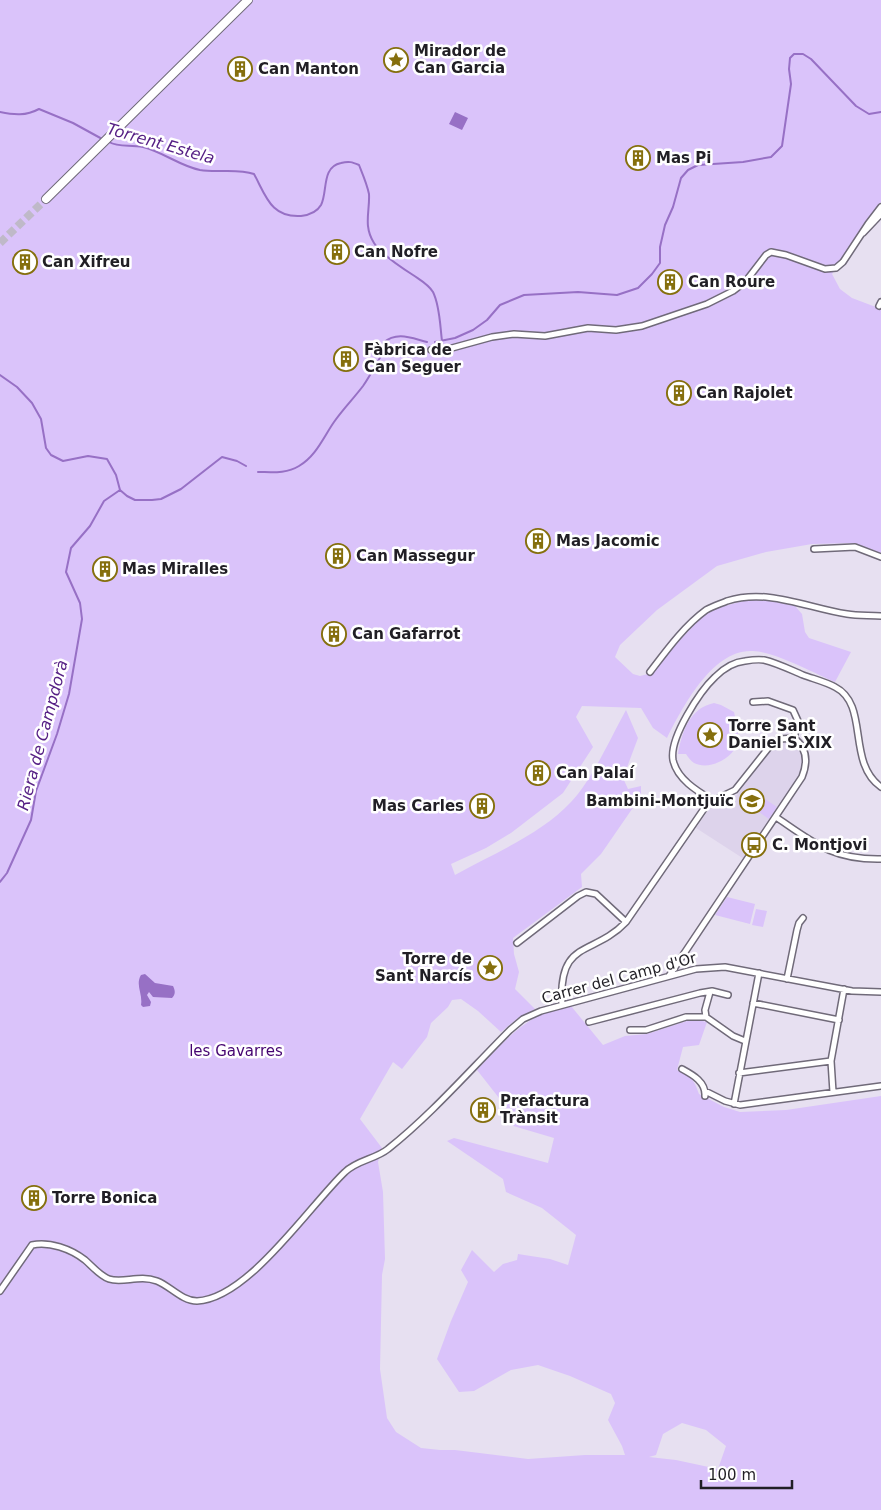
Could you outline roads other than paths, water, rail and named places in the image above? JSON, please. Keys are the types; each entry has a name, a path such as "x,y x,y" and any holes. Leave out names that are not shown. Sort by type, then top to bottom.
{"highway":[{"path":"46,199 248,0"}],"street":[{"path":"430,350 441,351 484,338 514,334 545,336 577,330 616,330 642,326 707,304 733,291 746,281 762,260 771,252 786,254 825,269 836,268 843,262 881,207"},
{"path":"861,235 868,230 881,214"},
{"path":"814,549 855,547 881,558"},
{"path":"650,672 684,632 705,611 742,597 773,598 847,614 881,616"},
{"path":"712,800 691,786 677,771 673,756 675,743 687,714 714,678 736,663 752,660 764,660 834,687 845,695 853,707 863,763 870,777 881,787"},
{"path":"753,702 775,703 793,710 798,721 794,738"},
{"path":"562,1005 564,975 574,955 584,948 609,937 626,922 705,807 712,800 726,796 736,790 770,746 780,740 794,738"},
{"path":"668,977 802,777 806,766 805,754 801,745 794,738"},
{"path":"776,818 833,852 853,858 881,859"},
{"path":"517,943 578,896 586,892 596,894 626,922"},
{"path":"787,979 797,930 803,918"},
{"name":"Carrer del Camp d'Or","path":"0,1291 32,1246 42,1243 53,1245 83,1258 109,1279 149,1278 184,1297 196,1301 230,1290 295,1230 346,1171 356,1163 386,1151 414,1127 510,1030 531,1015 696,969 713,967 725,967 844,989 881,992"},
{"path":"734,1104 758,973"},
{"path":"833,1092 831,1061 844,989"},
{"path":"589,1022 700,993 712,991 728,995"},
{"path":"706,1016 705,1010 710,992"},
{"path":"753,1003 839,1020"},
{"path":"630,1030 646,1030 686,1017 706,1016 733,1036 745,1041"},
{"path":"739,1073 831,1061"},
{"path":"682,1069 699,1081 705,1094 734,1104 881,1086"}],"waterway":[{"path":"435,342 455,338 473,330 487,320 500,305 524,295 578,292 617,295 638,288 660,263 660,247 665,225 673,207 681,178 688,170 698,165 743,162 771,157 782,146 791,84 790,58 794,54 803,54 811,59 856,106 869,114 881,112"},
{"name":"Torrent Estela","path":"0,112 20,114 39,109 73,123 104,140"},
{"name":"Torrent Estela","path":"109,142 117,145 139,146 150,149 200,170 241,171 254,174 271,204 276,209 291,216 307,215 321,205 330,169 335,165 348,162 359,165 369,194 368,225 371,237 377,247 387,256 424,282 433,292 438,310 442,341"},
{"path":"383,343 388,339 399,336 427,342"},
{"path":"258,472 279,472 294,469 305,462 319,446 337,417 363,386 381,356"},
{"path":"0,375 17,387 32,403 41,419 46,448 51,455 63,461 88,456 107,459 116,475 120,490 135,500 161,499 181,489 222,457 237,461 246,466"},
{"name":"Riera de Campdorà","path":"0,882 7,873 31,820 36,791 57,734 69,694 82,619 80,603 66,572 71,548 90,526 104,501 120,490"}],"tunnel":[{"path":"0,243 46,199"}],"place":[{"name":"Mirador de Can Garcia","path":"396,60"},
{"name":"Can Manton","path":"240,69"},
{"name":"Mas Pi","path":"638,158"},
{"name":"Can Nofre","path":"337,252"},
{"name":"Can Xifreu","path":"25,262"},
{"name":"Can Roure","path":"670,282"},
{"name":"Fàbrica de Can Seguer","path":"346,359"},
{"name":"Can Rajolet","path":"679,393"},
{"name":"Mas Jacomic","path":"538,541"},
{"name":"Can Massegur","path":"338,556"},
{"name":"Mas Miralles","path":"105,569"},
{"name":"Can Gafarrot","path":"334,634"},
{"name":"Torre Sant Daniel S.XIX","path":"710,735"},
{"name":"Can Palaí","path":"538,773"},
{"name":"Bambini-Montjuïc","path":"752,801"},
{"name":"Mas Carles","path":"482,806"},
{"name":"C. Montjovi","path":"754,845"},
{"name":"Torre de Sant Narcís","path":"490,968"},
{"name":"Prefactura Trànsit","path":"483,1110"},
{"name":"Torre Bonica","path":"34,1198"}],"park label":[{"name":"les Gavarres","path":"236,1051"}]}
